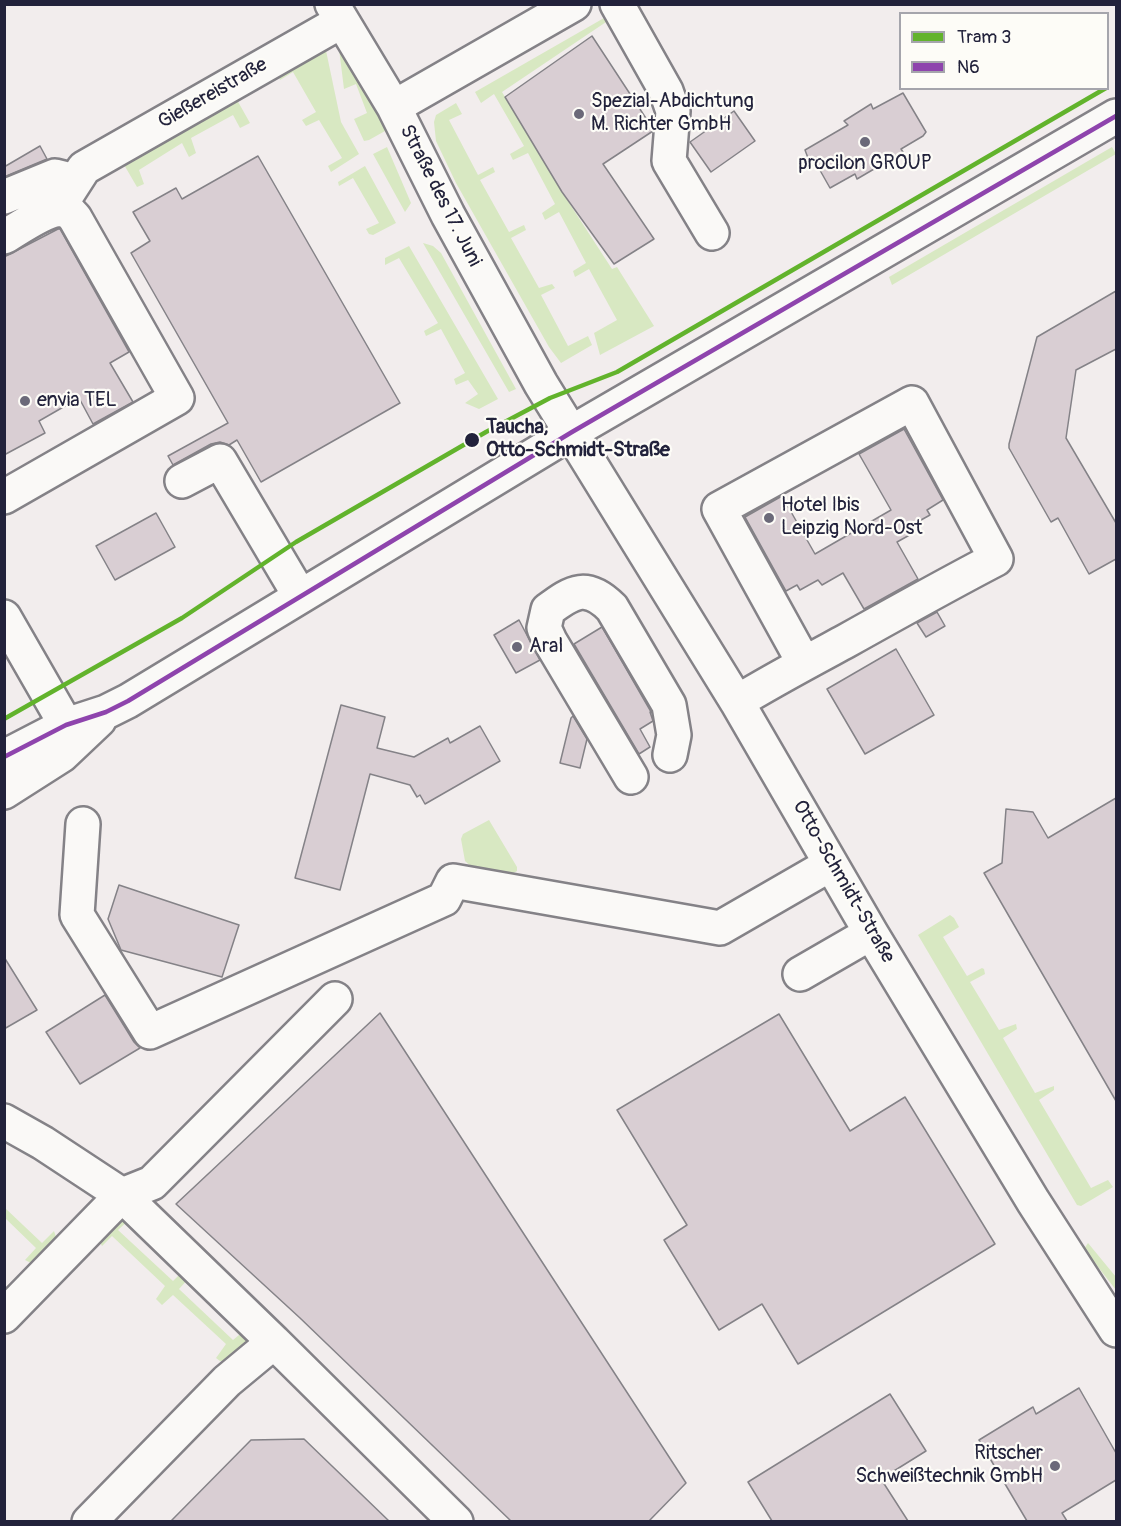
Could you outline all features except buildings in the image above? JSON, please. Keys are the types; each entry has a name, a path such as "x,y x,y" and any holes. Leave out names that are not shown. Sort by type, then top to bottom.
{"street":[{"name":"Straße des 17. Juni","path":"572,432 541,384 510,329 448,215 394,107 574,4"},
{"path":"617,4 666,91 673,111 669,161 712,233"},
{"name":"Gießereistraße","path":"80,174 337,13 394,107"},
{"path":"4,757 66,725 106,712 128,701 572,432 1116,116"},
{"path":"4,197 55,176 80,174"},
{"path":"57,210 80,174"},
{"path":"4,237 42,215 57,210 67,211 75,218 177,398 4,497"},
{"path":"737,702 996,558 912,403 719,509 804,663"},
{"name":"Otto-Schmidt-Straße","path":"572,432 737,702 871,933 1033,1201 1116,1330"},
{"path":"182,481 220,461 300,597"},
{"path":"631,777 544,628 548,610 568,595 588,592 602,598 612,608 669,705 674,735 670,755"},
{"path":"4,617 66,725"},
{"path":"4,792 62,755 106,712"},
{"path":"83,824 77,915 150,1032 444,900 453,881 720,928 831,864"},
{"path":"800,974 871,933"},
{"path":"4,1316 122,1196 152,1184 335,999"},
{"path":"4,1121 43,1143 122,1196 456,1521"},
{"path":"89,1521 227,1381 274,1342"}],"green space":[{"path":"611,14 615,16 502,92 562,192 612,269 617,267 654,326 600,355 594,333 617,320 589,269 575,277 573,271 586,263 559,212 545,220 542,213 555,204 528,153 513,160 510,154 524,146 494,94 481,103 475,92"},
{"path":"325,46 341,122 359,154 331,172 328,166 342,158 319,120 306,126 302,120 316,112 293,72 280,80 278,73"},
{"path":"339,49 344,51 382,115 385,131 369,140 364,141 354,119 367,113 356,84 344,89"},
{"path":"232,91 250,123 240,128 233,115 191,138 196,153 189,157 182,143 139,170 144,184 137,187 123,163"},
{"path":"456,103 462,114 449,120 478,175 493,167 495,172 480,180 509,232 524,225 526,230 511,238 539,288 552,284 555,288 541,295 568,346 588,336 592,345 561,363 549,347 456,183 436,141 434,122 436,115"},
{"path":"387,147 411,203 405,212 373,154"},
{"path":"1112,147 1116,154 892,285 889,277"},
{"path":"365,166 396,223 373,235 369,234 366,229 379,223 353,178 339,186 338,182"},
{"path":"423,243 433,246 441,253 516,389 509,392"},
{"path":"409,246 498,399 479,409 465,403 478,394 468,380 456,385 454,379 465,373 441,329 426,336 424,331 438,323 399,258 385,265 385,258"},
{"path":"489,820 517,867 517,871 512,874 490,873 465,861 461,839 463,834"},
{"path":"950,915 959,927 943,937 967,976 984,969 985,974 970,982 999,1030 1016,1024 1017,1029 1003,1038 1035,1093 1054,1086 1054,1090 1039,1100 1091,1188 1108,1180 1113,1187 1081,1206 1077,1205 918,935"},
{"path":"4,1207 42,1243 54,1231 57,1240 33,1264 25,1260 36,1248 5,1218"},
{"path":"121,1214 130,1219 118,1230 173,1281 182,1272 189,1278 179,1289 233,1340 245,1330 245,1344 228,1361 220,1361 216,1358 226,1344 173,1295 162,1305 156,1299 165,1286 112,1236 102,1246 99,1240"},
{"path":"1088,1243 1116,1277 1116,1290 1084,1249"}],"tram line":[{"name":"3","path":"4,719 182,618 296,542 486,432 550,398 617,372 1103,90"}],"transit line":[{"name":"N6","path":"4,757 66,725 106,712 128,701 572,432 1116,116"}],"place":[{"name":"Spezial-Abdichtung M. Richter GmbH","path":"579,114"},
{"name":"procilon GROUP","path":"865,142"},
{"name":"envia TEL","path":"25,401"},
{"name":"Taucha, Otto-Schmidt-Straße","path":"472,440"},
{"name":"Hotel Ibis Leipzig Nord-Ost","path":"769,518"},
{"name":"Aral","path":"517,647"},
{"name":"Ritscher Schweißtechnik GmbH","path":"1055,1466"}]}
